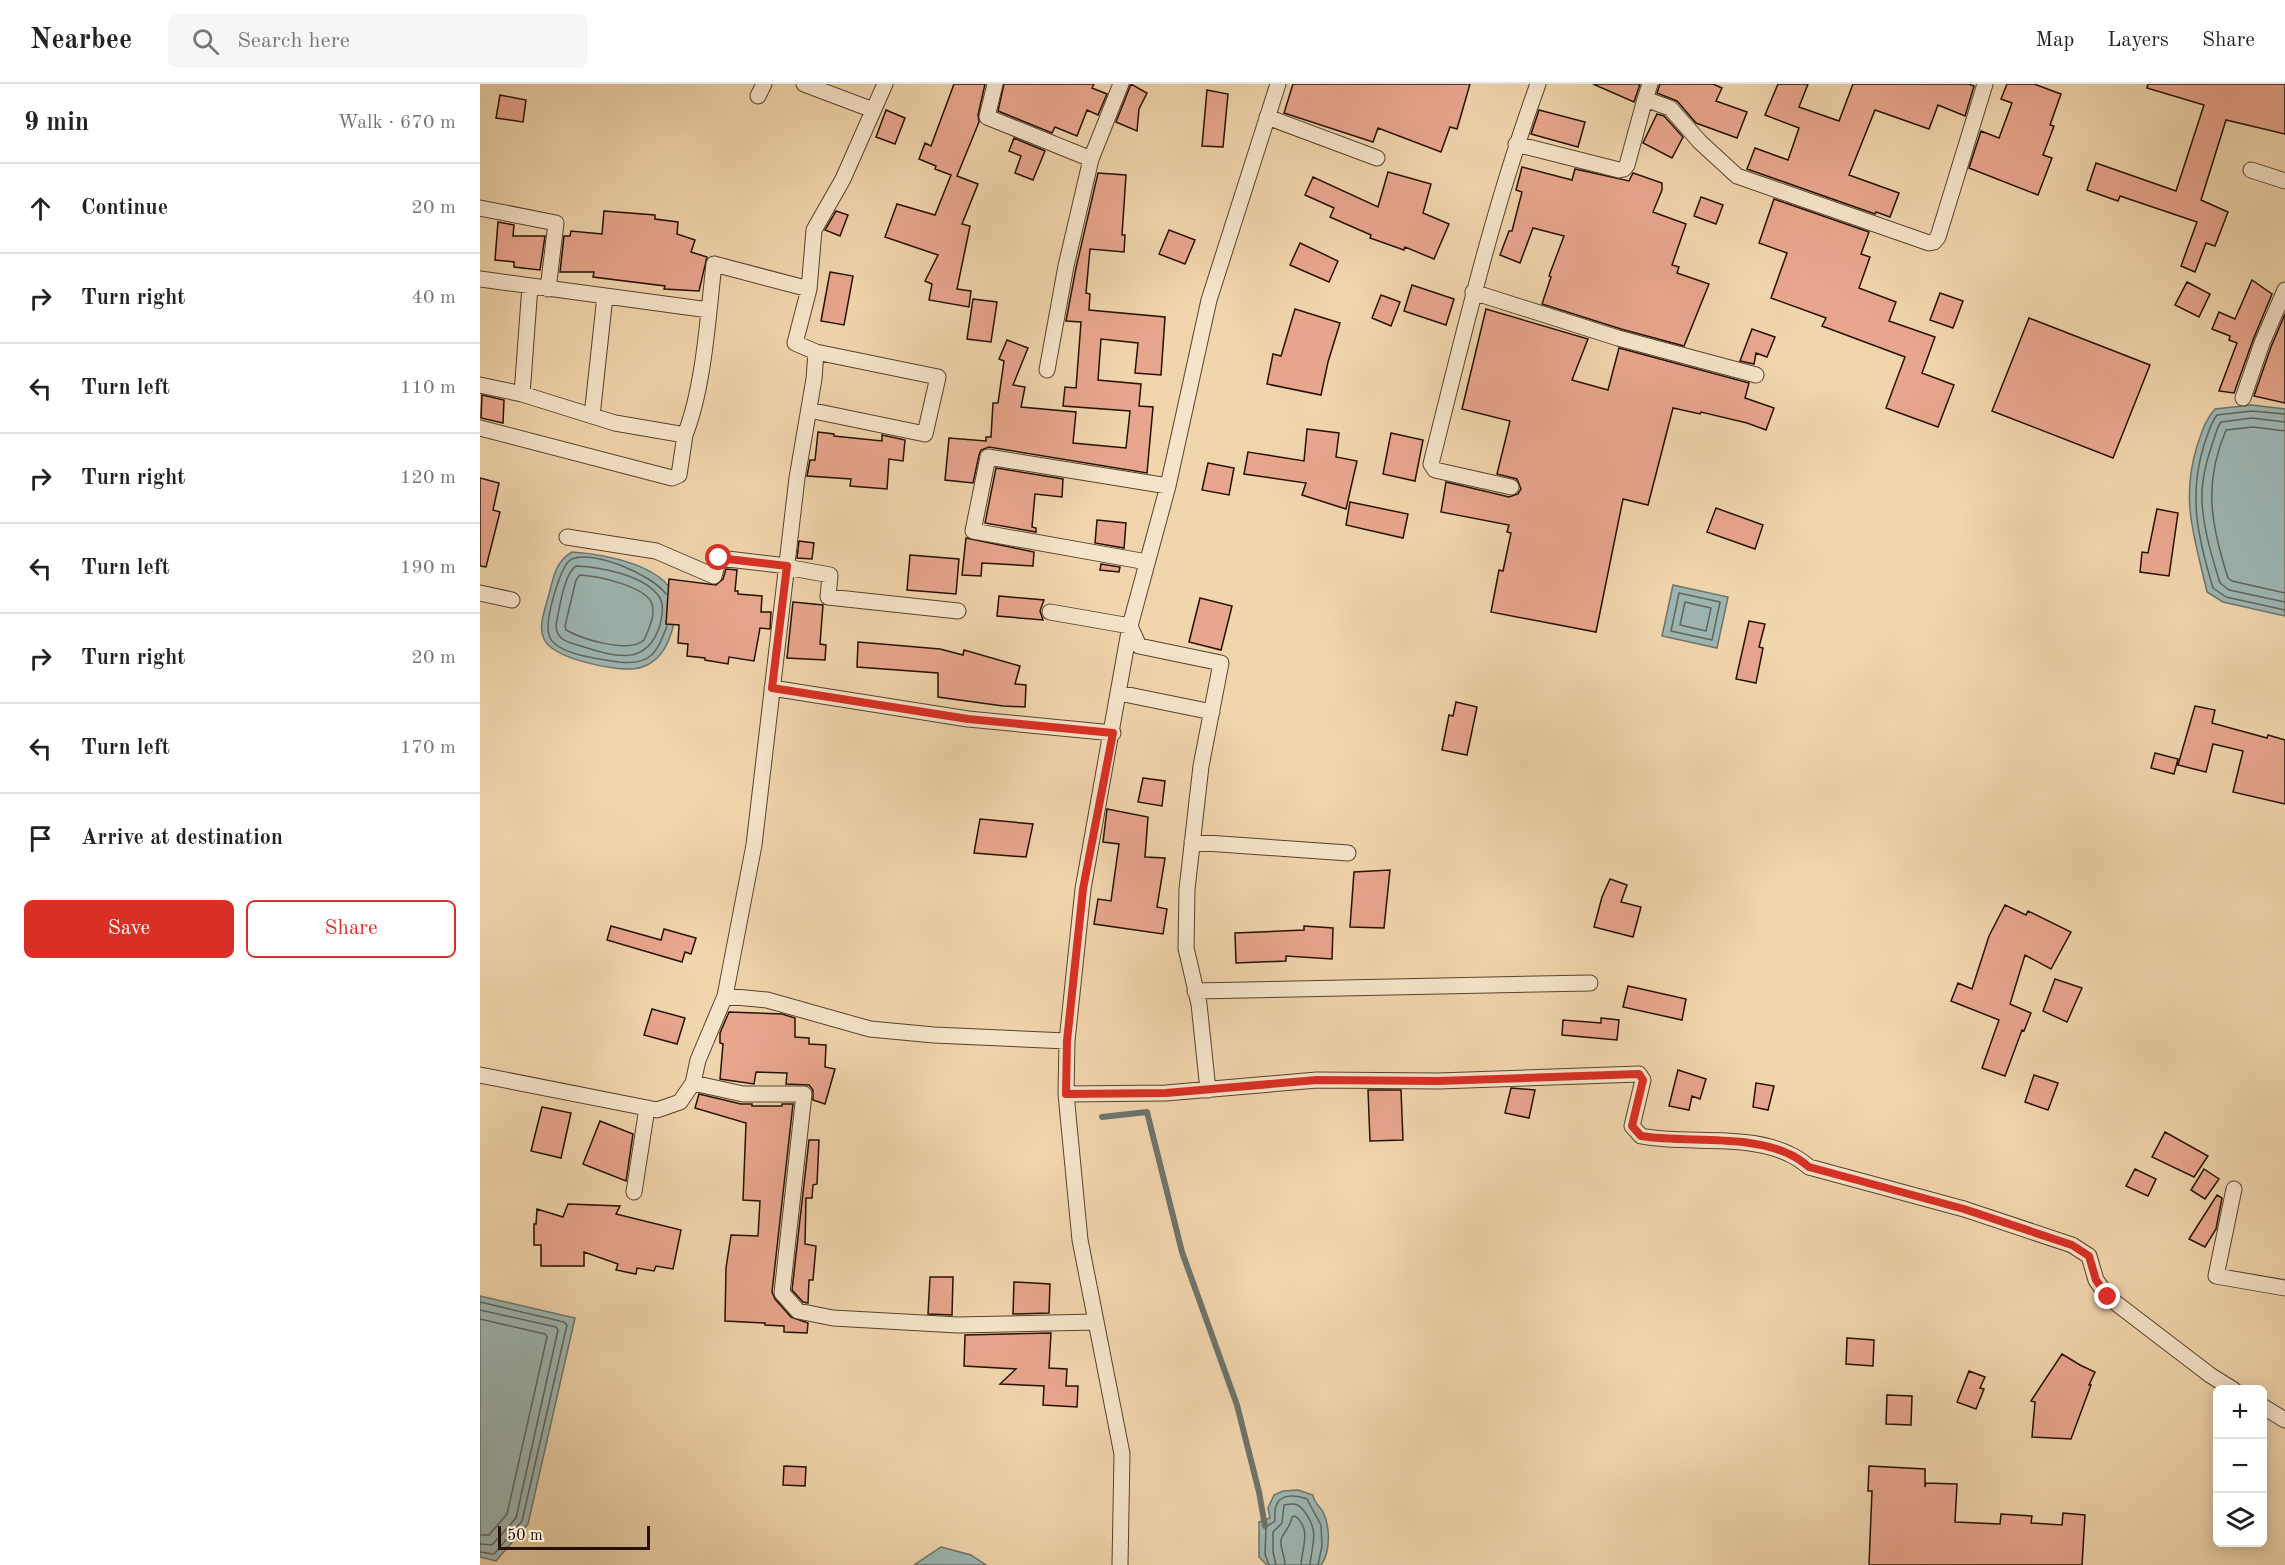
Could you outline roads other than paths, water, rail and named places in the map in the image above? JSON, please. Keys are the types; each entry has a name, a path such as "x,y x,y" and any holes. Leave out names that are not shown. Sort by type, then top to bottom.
{"street":[{"path":"804,84 873,110"},
{"path":"809,410 925,434 938,377 816,352 795,343 809,289 814,230 843,179 885,84"},
{"path":"995,84 987,117 1091,159"},
{"path":"1047,370 1066,266 1091,159 1121,84"},
{"path":"1120,1565 1122,1454 1080,1240 1066,1094 1067,1041 1083,889 1131,626 1167,486 1209,300 1278,84"},
{"path":"1511,487 1435,470 1431,464 1473,292 1516,144 1538,84"},
{"path":"1516,144 1619,170 1624,169 1648,91 1670,108 1700,142 1737,176 1929,243 1934,242 1938,237 1985,84"},
{"path":"1267,117 1377,158"},
{"path":"2251,170 2285,181"},
{"path":"480,208 556,223 548,288"},
{"path":"480,428 672,478 679,476 685,435 691,420 714,264 809,289"},
{"path":"480,279 709,310"},
{"path":"522,394 530,286"},
{"path":"2243,398 2262,343 2285,290"},
{"path":"1473,292 1618,338 1756,375"},
{"path":"592,416 605,296"},
{"path":"480,1075 657,1110 680,1102 693,1083 698,1060 725,996 754,845 797,478 816,352"},
{"path":"480,385 522,394 615,423 685,435"},
{"path":"1148,562 973,531 988,457 1167,486"},
{"path":"567,537 656,551 714,576 719,558 830,575 828,597 958,611"},
{"path":"480,592 512,600"},
{"path":"1050,612 1131,626"},
{"path":"1131,626 1139,646 1221,663 1201,766 1187,889 1186,948 1199,1004 1208,1090"},
{"path":"772,688 968,719 1113,733"},
{"path":"1119,693 1212,712"},
{"path":"1192,842 1348,853"},
{"path":"1195,990 1590,983"},
{"path":"725,996 767,1000 870,1029 934,1035 1067,1041"},
{"path":"1066,1094 1166,1093 1317,1080 1438,1081 1639,1074 1643,1080 1632,1126 1641,1136 1753,1144 1773,1148 1790,1154 1809,1167 1964,1209 2072,1245 2089,1256 2096,1280 2108,1297 2210,1375 2227,1385"},
{"path":"693,1083 743,1094 804,1094 782,1293 798,1311 833,1318 958,1325 1096,1322"},
{"path":"634,1192 647,1108"},
{"path":"2234,1189 2216,1275 2285,1288"},
{"path":"2267,1409 2285,1420"}],"water":[{"path":"2252,405 2285,409 2285,616 2223,602 2207,592 2191,520 2192,466 2206,422 2215,409"},
{"path":"572,552 600,555 634,564 662,580 672,591 676,613 672,632 663,651 652,662 632,669 611,668 571,658 550,646 544,639 542,621 553,579 557,568"},
{"path":"1673,585 1728,597 1717,648 1662,636"},
{"path":"480,1296 575,1318 528,1524 496,1561 480,1557"},
{"path":"1298,1490 1313,1495 1323,1512 1328,1531 1327,1553 1321,1565 1267,1565 1259,1557 1259,1522 1270,1518 1268,1508 1274,1495 1283,1491"},
{"path":"941,1547 971,1555 986,1565 914,1565"}],"waterway":[{"path":"1102,1117 1147,1112 1182,1252 1237,1405 1259,1492 1265,1526"}]}
